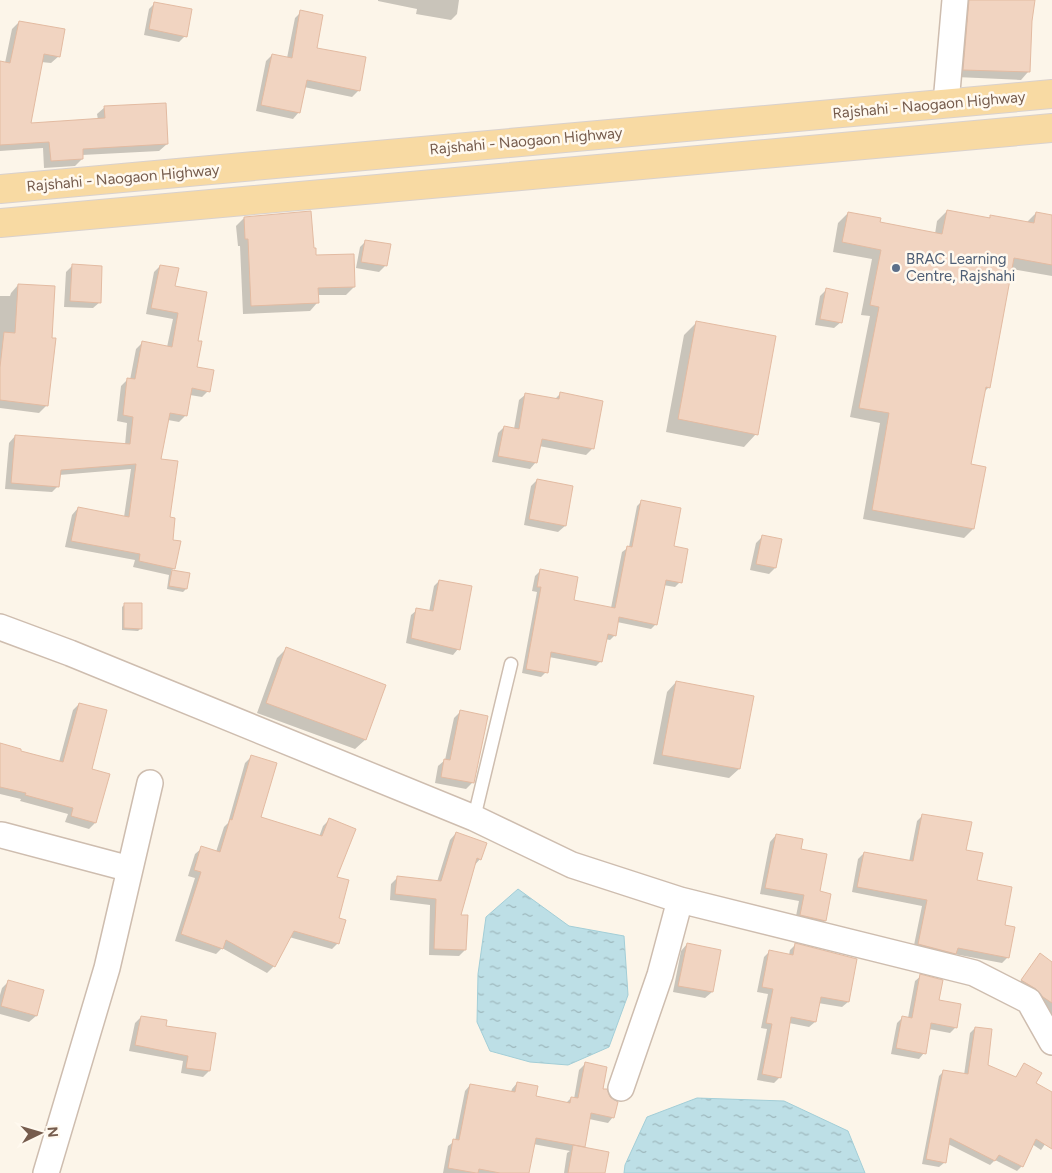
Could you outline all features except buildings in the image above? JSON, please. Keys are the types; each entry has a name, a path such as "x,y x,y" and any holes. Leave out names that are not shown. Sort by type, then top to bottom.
{"main road":[{"name":"Rajshahi - Naogaon Highway","path":"0,190 1052,94"},
{"path":"0,223 1052,128"},
{"path":"168,174 172,207"}],"street":[{"path":"946,103 955,0"},
{"path":"0,627 79,657 474,818 572,865 680,900 974,973 1029,1001 1052,1042"},
{"path":"46,1173 107,968 150,783"},
{"path":"2,835 130,868"},
{"path":"622,1088 660,975 680,900"}],"lane":[{"path":"474,818 511,664"}],"water":[{"path":"518,889 569,926 624,936 628,995 609,1047 568,1065 530,1062 490,1051 477,1022 478,974 486,917"},
{"path":"697,1098 784,1101 848,1131 865,1173 624,1173 625,1165 647,1117"}],"place":[{"name":"BRAC Learning Centre, Rajshahi","path":"896,268"}]}
